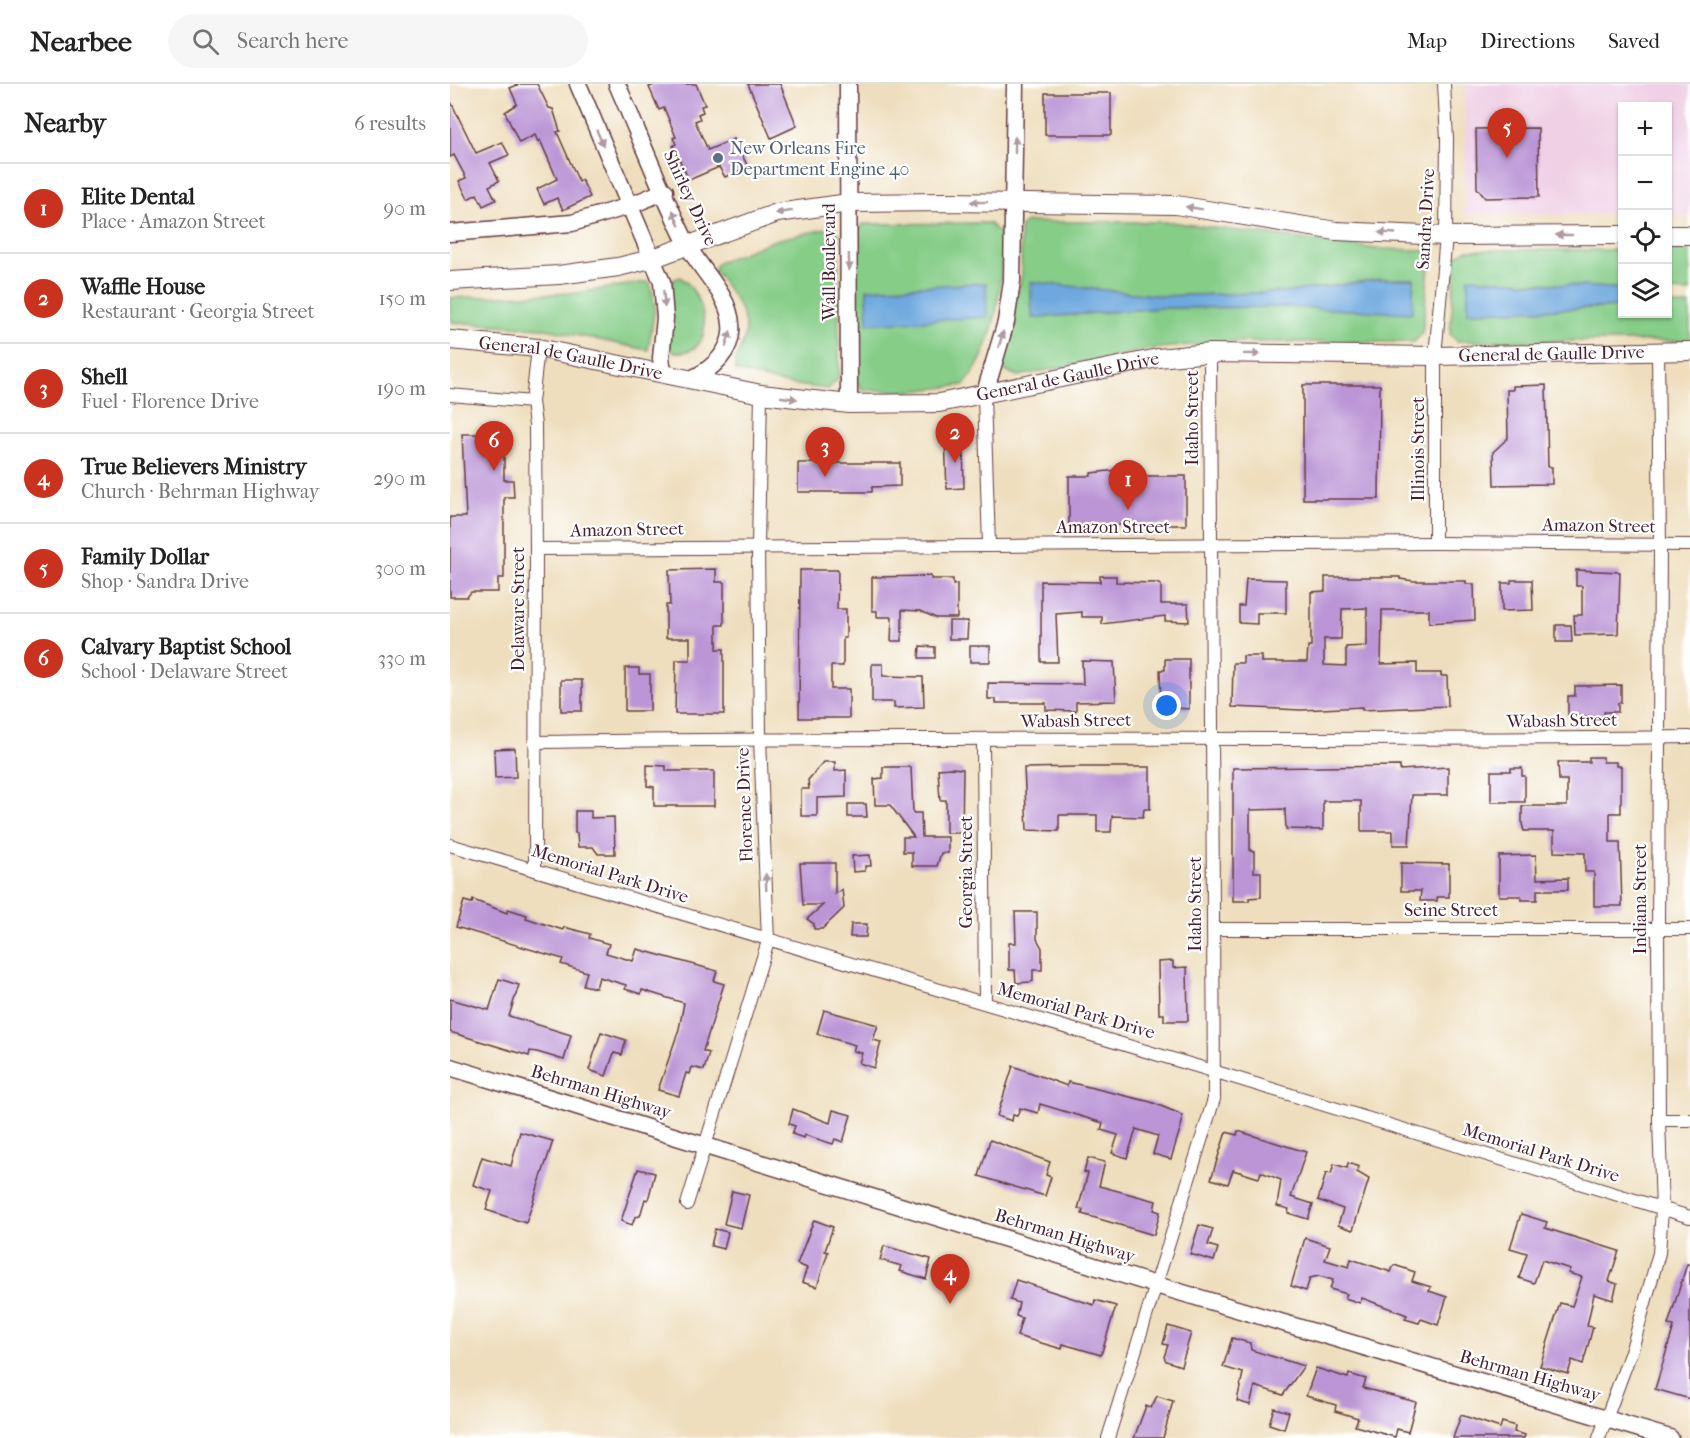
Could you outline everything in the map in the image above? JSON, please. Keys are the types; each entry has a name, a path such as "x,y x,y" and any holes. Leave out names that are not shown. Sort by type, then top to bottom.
{"main road":[{"path":"450,281 559,275 618,267 651,259 777,213 849,203 1176,205 1336,231 1446,236 1618,235"},
{"path":"1672,235 1690,235"},
{"name":"General de Gaulle Drive","path":"450,340 538,348 761,394 849,404 939,403 984,396 1158,358 1210,353 1435,356 1690,351"}],"street":[{"path":"578,84 662,282 664,298 661,358 663,372"},
{"name":"Shirley Drive","path":"617,84 688,245 714,285 732,325 730,338 721,357 707,373 691,379"},
{"name":"Wall Boulevard","path":"848,84 849,404"},
{"path":"989,545 984,396 1007,311 1012,281 1015,84"},
{"name":"Sandra Drive","path":"1435,356 1446,236 1447,139 1444,84"},
{"path":"450,233 572,223 629,206 665,191"},
{"name":"Delaware Street","path":"535,870 536,549 535,425 532,402 538,348"},
{"name":"Indiana Street","path":"1599,1438 1604,1418 1632,1349 1659,1253 1662,1209 1658,930 1660,545 1658,350"},
{"name":"Idaho Street","path":"1108,1438 1214,1099 1210,353"},
{"name":"Illinois Street","path":"1435,356 1435,543"},
{"name":"Florence Drive","path":"687,1204 768,941 760,738 758,546 761,394"},
{"path":"450,395 532,402"},
{"name":"Amazon Street","path":"536,549 1435,543 1690,545"},
{"name":"Wabash Street","path":"535,742 760,738 983,740 1212,737 1415,740 1690,737"},
{"name":"Georgia Street","path":"983,740 985,1003"},
{"name":"Memorial Park Drive","path":"450,844 768,941 1213,1071 1690,1217"},
{"name":"Seine Street","path":"1213,929 1690,929"},
{"name":"Behrman Highway","path":"450,1067 706,1144 1156,1285 1670,1438"},
{"path":"1659,1120 1690,1120"}],"shaded area":[{"path":"1465,84 1690,84 1690,217 1672,216 1672,102 1618,102 1618,215 1465,214"}],"green space":[{"path":"1026,222 1170,222 1377,249 1423,250 1430,258 1422,334 1414,342 1223,342 1150,349 1018,376 1005,371 1002,361 1022,275 1020,228","holes":["1381,279 1414,279 1285,307 1161,308 1032,318 1031,282 1161,296 1289,292"]},
{"path":"989,223 1003,238 1001,276 990,334 984,352 964,385 912,391 863,390 853,377 855,234 863,224","holes":["986,283 986,317 868,323 867,289"]},
{"path":"834,227 838,232 839,378 828,389 782,383 736,371 735,366 744,339 745,325 736,300 714,270 717,263 775,240"},
{"path":"1466,250 1618,250 1618,289 1468,278 1468,312 1618,307 1618,318 1672,318 1672,305 1690,305 1690,341 1457,341 1450,334 1456,257"},
{"path":"1672,250 1690,250 1690,292 1672,291"},
{"path":"680,277 689,285 696,297 702,310 704,323 703,335 698,345 689,351 674,352 669,347 671,292 673,280"},
{"path":"650,283 655,307 648,350 542,328 450,322 450,298 576,293"}],"water":[{"path":"1468,278 1618,289 1618,307 1468,312"},
{"path":"1381,279 1414,279 1412,313 1285,307 1161,308 1032,318 1031,282 1161,296 1289,292"},
{"path":"986,283 987,317 868,324 867,289"}],"building":[{"path":"520,84 537,84 549,108 553,109 560,131 557,132 579,182 582,180 590,197 563,210 557,198 544,204 537,189 557,179 540,140 538,142 535,135 519,143 505,112 517,104 510,88"},
{"path":"657,84 696,84 705,105 701,106 703,112 698,114 700,119 695,121 708,150 734,139 748,167 725,177 719,167 689,180 673,146 676,144 673,138 676,137 664,108 659,110 649,87"},
{"path":"748,84 780,84 797,126 771,138"},
{"path":"1045,93 1111,93 1111,135 1045,135"},
{"path":"450,100 476,153 502,142 509,155 490,163 499,181 489,186 496,200 483,206 477,194 468,199 459,181 466,178 454,155 450,157"},
{"path":"1538,128 1539,197 1485,198 1477,188 1476,129"},
{"path":"1303,385 1380,385 1379,499 1303,499"},
{"path":"1546,385 1548,467 1552,467 1552,484 1494,485 1493,452 1508,438 1507,390 1513,390 1513,386"},
{"path":"462,434 504,434 504,480 513,480 514,497 504,497 504,578 498,578 498,592 471,592 467,597 450,597 450,517 466,517"},
{"path":"945,437 963,437 964,488 947,489"},
{"path":"798,463 900,463 900,486 872,487 872,492 798,492"},
{"path":"1137,470 1137,476 1186,476 1186,525 1069,525 1069,476 1091,476 1091,473"},
{"path":"716,569 716,582 724,582 724,625 717,625 717,649 724,649 724,714 675,714 676,660 690,660 690,638 666,638 666,605 670,605 669,570"},
{"path":"800,570 838,570 837,609 846,609 846,638 843,638 843,666 831,666 831,689 849,689 849,718 799,718"},
{"path":"1576,570 1620,572 1618,634 1575,635 1574,615 1582,615 1582,586 1576,586"},
{"path":"931,576 931,579 953,579 953,585 957,584 957,618 936,618 920,611 902,610 902,641 891,641 892,617 877,617 877,611 872,611 872,577"},
{"path":"1100,576 1116,576 1116,582 1161,585 1161,604 1188,604 1189,622 1165,621 1165,616 1102,624 1102,617 1082,617 1082,612 1056,614 1058,662 1041,662 1041,581 1100,582"},
{"path":"1325,577 1400,577 1400,579 1414,581 1466,581 1466,584 1474,584 1475,620 1429,623 1429,610 1382,610 1381,664 1417,663 1417,673 1441,673 1441,676 1447,676 1448,706 1362,710 1362,707 1301,710 1232,707 1233,663 1243,663 1243,656 1262,656 1262,662 1307,662 1308,646 1311,646 1311,592 1325,591","holes":["1367,608 1367,646 1346,647 1346,666 1324,665 1324,639 1341,639 1342,609"]},
{"path":"1246,579 1286,580 1286,613 1257,613 1257,624 1239,623 1239,606 1244,606"},
{"path":"1511,580 1532,580 1533,610 1502,611 1502,583 1511,583"},
{"path":"949,621 968,621 967,639 949,639"},
{"path":"1556,625 1571,625 1572,642 1556,642"},
{"path":"920,646 935,647 935,658 919,658"},
{"path":"970,646 990,646 990,662 970,662"},
{"path":"1165,659 1189,659 1189,709 1161,707 1160,670 1165,670"},
{"path":"1082,661 1114,662 1116,701 1076,702 1076,711 1046,710 1046,703 996,703 996,699 988,699 988,683 1083,684"},
{"path":"872,664 883,664 883,676 923,677 924,707 894,708 894,702 872,702"},
{"path":"625,668 639,668 639,674 650,674 650,711 625,711"},
{"path":"561,680 582,680 582,711 561,711"},
{"path":"1621,685 1621,703 1618,703 1618,712 1604,712 1604,717 1568,715 1568,696 1575,696 1575,686"},
{"path":"515,748 516,777 495,778 494,749"},
{"path":"1589,757 1603,757 1603,762 1616,762 1616,766 1621,766 1621,813 1610,813 1610,842 1620,842 1622,906 1594,906 1594,872 1585,872 1585,853 1554,852 1554,831 1524,831 1522,824 1522,806 1567,806 1567,780 1559,780 1558,762 1589,762"},
{"path":"824,762 835,762 835,771 846,770 846,797 817,798 817,816 801,816 801,789 809,789 808,780"},
{"path":"647,765 666,766 666,771 714,771 714,806 654,806 654,787 647,786"},
{"path":"1400,766 1400,770 1448,767 1448,795 1412,795 1409,845 1393,845 1393,831 1361,831 1361,801 1323,801 1323,830 1286,829 1285,809 1250,810 1250,851 1254,851 1254,872 1261,872 1261,897 1249,898 1249,901 1233,901 1233,768"},
{"path":"883,767 911,767 913,813 921,813 922,837 948,837 948,853 941,853 937,866 912,866 912,852 903,852 903,837 914,837 890,805 875,805 874,779 883,778"},
{"path":"1150,767 1150,809 1144,809 1143,817 1112,816 1111,832 1097,832 1097,815 1059,815 1059,831 1027,830 1024,768"},
{"path":"1511,768 1522,768 1522,776 1525,776 1525,802 1491,802 1491,771 1511,771"},
{"path":"938,769 963,769 962,833 946,833 946,800 940,800"},
{"path":"848,804 866,804 867,817 848,817"},
{"path":"575,811 591,811 591,818 614,817 615,854 598,854 593,847 578,847 577,833 575,833"},
{"path":"870,855 871,866 865,866 865,871 853,872 852,856"},
{"path":"1536,855 1537,879 1568,878 1568,890 1537,890 1537,900 1521,900 1521,896 1499,896 1499,856"},
{"path":"800,863 835,863 835,894 842,889 844,908 822,929 814,929 814,924 807,919 823,905 803,905"},
{"path":"1401,863 1449,864 1449,897 1437,897 1437,901 1420,901 1421,891 1401,891"},
{"path":"473,900 507,913 508,909 527,915 526,918 563,930 564,927 590,934 589,938 609,944 606,953 633,961 637,949 717,971 714,981 724,984 703,1051 709,1053 704,1070 692,1067 690,1074 686,1073 679,1096 658,1090 679,1029 684,1003 642,990 641,994 625,989 626,985 599,977 596,988 583,985 587,972 561,964 563,959 456,927 464,901 472,903"},
{"path":"1015,912 1037,912 1037,939 1042,948 1042,970 1033,970 1033,981 1031,982 1016,983 1015,970 1009,970 1009,943 1016,943"},
{"path":"851,924 867,924 866,937 850,937"},
{"path":"1173,961 1173,968 1187,967 1188,1021 1164,1021 1164,1014 1159,1014 1158,962"},
{"path":"499,979 519,985 509,1016 571,1035 564,1060 530,1051 529,1056 450,1032 450,999 489,1010"},
{"path":"824,1010 878,1025 873,1040 881,1042 874,1068 859,1063 862,1053 853,1051 855,1045 817,1034"},
{"path":"601,1032 626,1040 622,1055 614,1053 606,1076 589,1070"},
{"path":"1013,1066 1067,1086 1068,1082 1151,1102 1178,1113 1182,1116 1182,1123 1171,1159 1153,1154 1158,1136 1136,1129 1127,1158 1112,1153 1118,1135 1101,1130 1103,1123 1040,1104 1038,1113 1020,1108 1017,1116 1013,1115 1012,1121 997,1116"},
{"path":"793,1109 830,1123 833,1110 851,1115 843,1142 835,1139 833,1144 805,1135 804,1138 792,1134 795,1126 789,1124"},
{"path":"1238,1131 1306,1152 1291,1197 1313,1204 1308,1219 1288,1213 1289,1209 1277,1206 1281,1180 1261,1172 1259,1178 1233,1170 1228,1184 1211,1179 1226,1132 1237,1135"},
{"path":"520,1132 553,1141 526,1223 486,1210 492,1191 473,1185 482,1157 511,1166"},
{"path":"990,1140 1050,1162 1046,1175 1051,1177 1045,1196 979,1176"},
{"path":"1088,1158 1105,1162 1099,1186 1156,1201 1154,1210 1160,1212 1154,1235 1082,1214 1083,1210 1078,1209 1088,1173 1084,1172"},
{"path":"1348,1163 1359,1167 1357,1172 1369,1179 1353,1230 1338,1225 1343,1209 1318,1200 1326,1173 1331,1174 1334,1164 1347,1168"},
{"path":"638,1169 655,1173 648,1200 645,1199 640,1216 635,1217 632,1225 621,1221"},
{"path":"732,1191 749,1195 741,1228 724,1224"},
{"path":"1521,1214 1547,1222 1545,1228 1619,1251 1609,1281 1617,1284 1613,1300 1594,1294 1587,1326 1593,1327 1583,1364 1572,1360 1568,1374 1540,1366 1560,1303 1572,1306 1582,1277 1568,1273 1570,1269 1542,1260 1534,1283 1519,1278 1527,1253 1510,1248"},
{"path":"814,1220 833,1227 817,1287 802,1282 807,1268 797,1264"},
{"path":"1199,1225 1213,1229 1208,1245 1218,1248 1214,1261 1190,1254"},
{"path":"715,1229 728,1232 724,1249 711,1246"},
{"path":"1305,1238 1330,1246 1325,1260 1349,1267 1351,1259 1391,1272 1394,1265 1415,1272 1412,1281 1431,1287 1429,1291 1447,1297 1438,1325 1421,1319 1419,1323 1405,1319 1407,1315 1362,1298 1360,1303 1345,1298 1347,1294 1330,1289 1333,1280 1319,1276 1310,1278 1306,1291 1291,1286"},
{"path":"884,1246 931,1259 926,1279 900,1271 902,1266 880,1260"},
{"path":"1687,1264 1690,1264 1690,1399 1655,1389 1674,1326 1668,1325"},
{"path":"1016,1280 1094,1305 1095,1300 1116,1306 1101,1355 1063,1344 1062,1349 1017,1336 1022,1318 1016,1316 1019,1303 1010,1300"},
{"path":"1168,1326 1191,1333 1181,1366 1166,1361 1164,1357 1168,1345 1163,1344"},
{"path":"1232,1338 1250,1343 1251,1350 1304,1366 1283,1395 1255,1386 1250,1405 1237,1401 1243,1373 1223,1367"},
{"path":"1316,1368 1348,1378 1349,1374 1366,1379 1363,1388 1416,1402 1408,1432 1397,1429 1395,1437 1355,1426 1358,1418 1335,1411 1336,1405 1306,1396"},
{"path":"1157,1396 1173,1401 1163,1438 1134,1438 1146,1406 1151,1408"},
{"path":"1274,1408 1289,1412 1284,1429 1269,1424"},
{"path":"1461,1415 1500,1428 1502,1422 1515,1426 1514,1432 1525,1435 1524,1438 1453,1438"}],"place":[{"name":"New Orleans Fire Department Engine 40","path":"718,158"},
{"name":"Family Dollar","path":"1507,158"},
{"name":"Waffle House","path":"955,463"},
{"name":"Calvary Baptist School","path":"494,471"},
{"name":"Shell","path":"825,477"},
{"name":"Elite Dental","path":"1128,510"},
{"name":"True Believers Ministry","path":"950,1304"}]}
